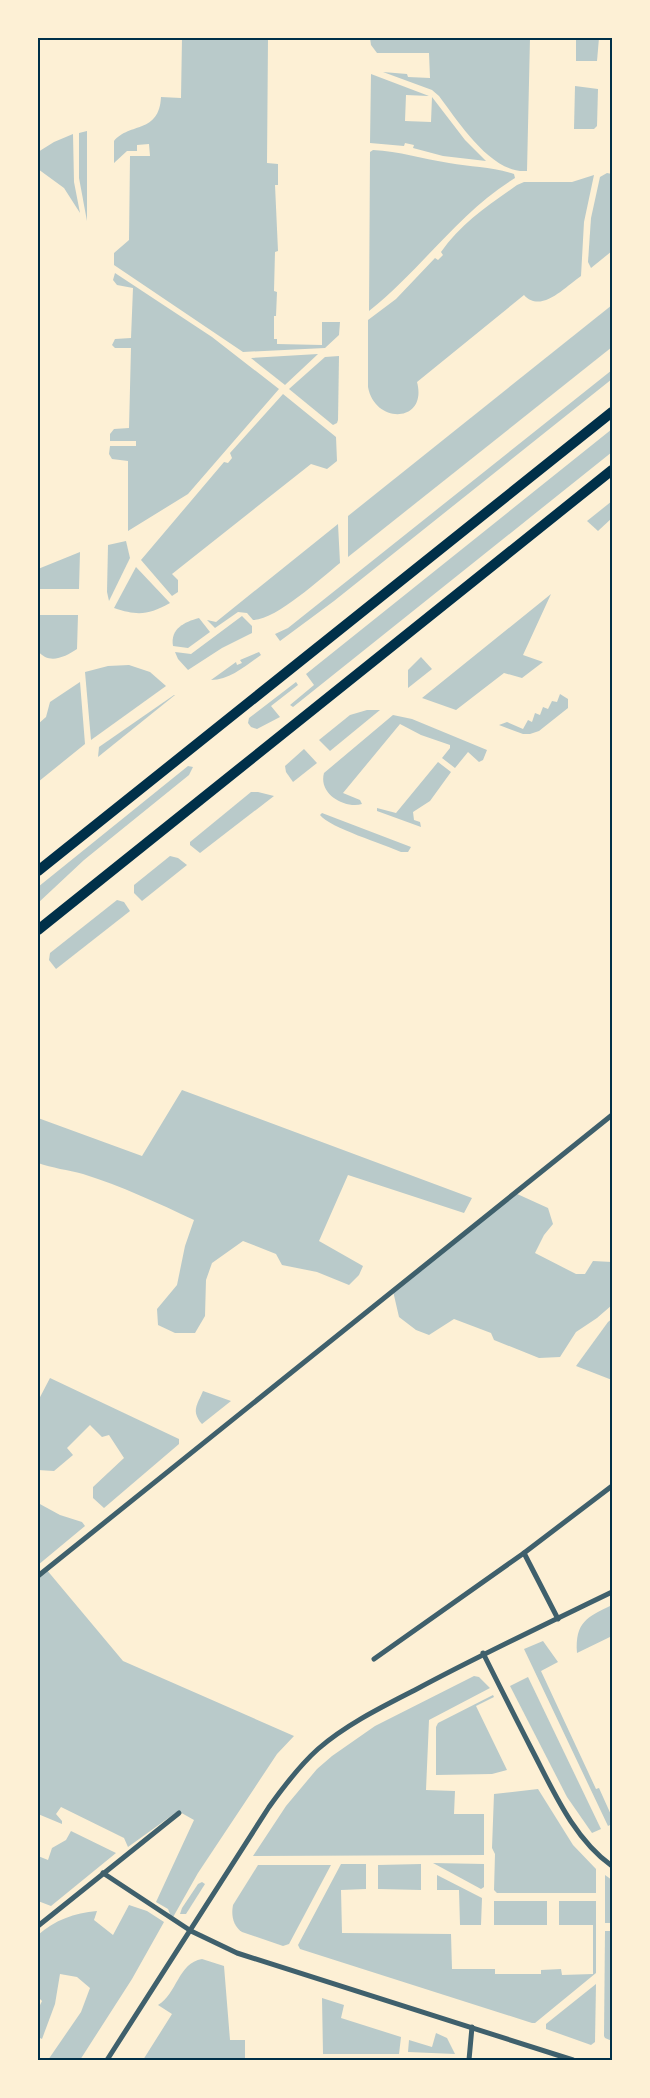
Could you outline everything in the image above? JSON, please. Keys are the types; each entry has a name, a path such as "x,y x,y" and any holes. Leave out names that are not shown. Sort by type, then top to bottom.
{"main road":[{"path":"38,871 612,412"},
{"path":"38,930 612,470"}],"street":[{"path":"38,1576 612,1115"},
{"path":"374,1659 524,1553 612,1486"},
{"path":"524,1553 558,1619"},
{"path":"107,2060 269,1807 303,1763 334,1736 375,1711 483,1653 612,1592"},
{"path":"483,1653 561,1806 588,1844 612,1866"},
{"path":"38,1926 179,1813"},
{"path":"103,1873 191,1931 236,1953 573,2060"},
{"path":"469,2060 472,2027"}],"shaded area":[{"path":"182,38 268,38 267,163 278,164 278,185 275,185 278,251 275,252 274,291 277,292 274,339 277,339 277,344 322,345 322,322 340,322 339,335 325,348 243,352 114,265 114,253 129,240 130,156 150,156 149,144 137,145 137,151 127,151 114,163 114,141 128,131 143,126 155,117 159,109 161,97 181,98"},
{"path":"370,38 530,38 527,171 514,170 488,155 466,132 439,96 432,90 383,72 407,74 408,77 430,78 429,53 377,53 371,45"},
{"path":"576,38 599,38 597,61 576,61"},
{"path":"371,74 429,96 406,95 405,121 431,122 432,97 465,140 486,161 443,156 413,148 414,145 405,143 404,146 370,143"},
{"path":"575,86 598,89 597,126 594,129 574,129"},
{"path":"87,131 87,221 79,178 79,133"},
{"path":"73,134 74,182 80,213 64,188 38,169 38,152 54,142"},
{"path":"373,150 498,170 514,174 515,178 475,208 406,278 369,311 370,152"},
{"path":"607,173 612,174 612,251 591,268 588,262 591,218 600,177"},
{"path":"594,175 584,222 581,276 553,297 545,300 538,302 524,295 417,382 418,396 415,405 408,412 399,414 389,413 380,408 373,399 368,387 368,320 396,299 435,258 438,260 443,255 441,252 466,223 517,185 524,182 572,182"},
{"path":"115,273 212,337 279,389 188,494 128,531 128,461 112,459 109,454 110,446 136,446 136,441 110,441 110,434 114,429 129,428 131,348 115,348 112,345 115,339 131,338 133,288 117,285 113,280"},
{"path":"612,305 612,347 348,557 348,516"},
{"path":"318,354 285,385 251,358"},
{"path":"339,356 338,420 333,425 289,389 325,357"},
{"path":"612,370 612,379 334,601 280,641 275,634 288,628"},
{"path":"283,394 336,437 337,461 327,469 311,464 172,574 178,580 178,592 172,596 141,560 224,462 228,463 232,458 230,453"},
{"path":"612,429 612,452 293,707 290,705 314,685 306,674"},
{"path":"612,501 612,518 598,531 587,521"},
{"path":"338,524 340,563 286,606 263,618 253,620 247,613 238,612 215,628 207,620 216,622"},
{"path":"126,541 130,558 109,601 107,592 108,545"},
{"path":"80,552 79,589 39,589 39,615 78,615 77,649 62,657 47,658 38,651 38,569"},
{"path":"136,567 170,603 143,613 114,608"},
{"path":"551,594 523,655 543,662 522,678 504,673 456,710 422,698"},
{"path":"242,616 252,626 252,633 222,648 188,670 178,659 175,652 191,654"},
{"path":"199,618 210,632 188,648 173,646 174,635 179,627"},
{"path":"259,652 261,655 238,671 225,678 211,680 236,662 237,665 242,663 240,660"},
{"path":"421,657 432,669 408,688 408,670"},
{"path":"129,665 150,672 166,686 91,740 85,672 108,666"},
{"path":"80,682 85,744 38,782 38,724 46,717 50,702"},
{"path":"296,682 298,685 271,706 280,717 257,729 251,727 248,723 249,718"},
{"path":"560,694 568,699 568,708 539,731 523,734 499,725 507,722 523,729 528,720 532,722 535,713 540,715 543,707 548,709 552,701 557,702"},
{"path":"175,695 98,757 99,747"},
{"path":"367,710 380,710 330,751 319,740 350,715"},
{"path":"393,715 412,719 487,750 483,760 479,762 468,752 455,768 442,758 450,748 450,745 421,735 400,724 343,793 360,800 362,804 348,804 334,798 325,787 323,781 324,773"},
{"path":"304,749 317,763 293,782 286,772 285,766"},
{"path":"438,762 451,772 430,801 413,812 414,820 420,822 421,827 377,811 377,808 396,813"},
{"path":"188,766 193,767 189,775 84,860 38,903 38,887"},
{"path":"251,792 274,796 200,853 190,845 190,842"},
{"path":"322,813 411,847 408,852 401,852 334,825 320,815"},
{"path":"170,856 178,858 187,865 142,901 134,893 134,885"},
{"path":"117,900 124,902 130,911 56,969 49,960 50,953"},
{"path":"182,1090 472,1198 464,1213 348,1175 319,1241 363,1266 359,1275 349,1285 317,1272 282,1265 276,1254 243,1241 212,1263 206,1280 205,1316 195,1333 175,1333 158,1325 157,1309 177,1285 185,1246 194,1220 111,1184 83,1174 38,1163 38,1118 142,1156"},
{"path":"515,1193 548,1208 553,1224 544,1235 535,1253 576,1274 585,1274 593,1261 612,1262 612,1305 576,1332 560,1357 539,1358 494,1340 491,1333 454,1319 429,1335 416,1330 399,1317 393,1291"},
{"path":"612,1319 612,1380 576,1366"},
{"path":"50,1378 179,1439 179,1444 104,1508 93,1498 93,1487 124,1458 109,1435 102,1437 90,1425 67,1448 73,1455 54,1471 38,1470 38,1401"},
{"path":"203,1391 231,1401 202,1424 197,1415 196,1408"},
{"path":"38,1503 60,1515 82,1522 85,1526 38,1565"},
{"path":"46,1569 123,1661 294,1736 277,1754 198,1873 172,1919 168,1909 156,1902 194,1820 178,1811 128,1847 124,1838 61,1807 56,1814 62,1821 62,1824 38,1814 38,1576"},
{"path":"612,1605 612,1636 577,1653 578,1634 584,1622 589,1617"},
{"path":"543,1641 558,1662 541,1671 596,1789 599,1788 612,1817 612,1824 608,1826 524,1649"},
{"path":"474,1676 479,1677 490,1688 429,1720 426,1790 455,1791 454,1814 484,1814 484,1855 253,1856 286,1806 317,1769 332,1756 375,1726"},
{"path":"528,1677 601,1829 592,1833 567,1797 510,1686"},
{"path":"493,1695 494,1697 476,1706 507,1770 492,1774 436,1775 436,1727 438,1723"},
{"path":"538,1789 573,1845 596,1869 596,1893 497,1893 494,1890 495,1854 492,1848 494,1794"},
{"path":"71,1831 116,1853 51,1906 38,1901 38,1856 48,1860 52,1848 66,1840"},
{"path":"433,1863 484,1864 484,1887 481,1889"},
{"path":"341,1864 366,1864 366,1889 341,1890 342,1933 451,1934 452,1969 495,1969 495,1974 541,1974 541,1970 561,1969 562,1975 593,1974 593,1925 559,1925 559,1901 596,1901 596,1973 535,2023 532,2023 300,1949 298,1945"},
{"path":"421,1864 421,1890 378,1889 378,1865"},
{"path":"258,1865 331,1865 289,1944 283,1946 242,1932 235,1923 232,1913 233,1905"},
{"path":"437,1875 482,1898 481,1925 460,1925 459,1890 437,1890"},
{"path":"605,1875 612,1880 612,1923 605,1923"},
{"path":"202,1882 205,1884 186,1914 180,1914 198,1884"},
{"path":"494,1901 547,1901 547,1925 494,1925"},
{"path":"129,1905 147,1911 164,1922 132,1979 80,2060 48,2060 81,2012 90,1988 77,1977 60,1974 55,2004 42,2039 38,2037 38,2009 42,2001 38,1997 38,1935 51,1925 65,1918 80,1913 97,1911 94,1920 113,1935"},
{"path":"605,1931 612,1931 612,2041 604,2036"},
{"path":"202,1959 224,1966 230,2040 245,2040 245,2060 143,2060 172,2014 158,2005 170,1994 188,1966"},
{"path":"596,1984 595,2042 591,2045 546,2029 546,2024"},
{"path":"322,1998 344,2005 341,2018 401,2037 399,2054 323,2054"},
{"path":"436,2033 447,2038 455,2054 408,2052 409,2040 432,2047"}]}
